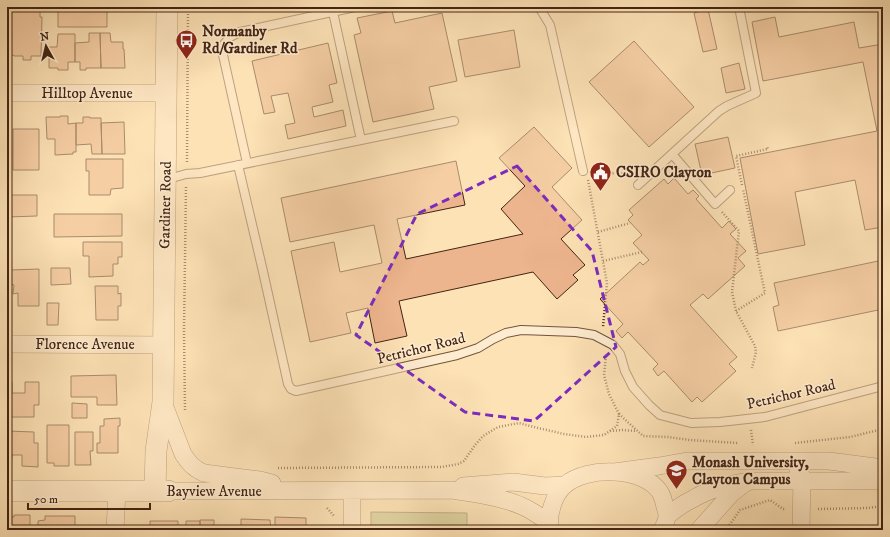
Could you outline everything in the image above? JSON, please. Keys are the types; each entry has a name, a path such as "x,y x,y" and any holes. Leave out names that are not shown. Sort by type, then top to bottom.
{"street":[{"name":"Gardiner Road","path":"162,491 156,451 162,402 167,7"},
{"name":"Hilltop Avenue","path":"7,92 167,93"},
{"name":"Florence Avenue","path":"7,344 163,344"},
{"name":"Gardiner Road","path":"162,402 183,454 196,470 219,475 260,480 305,491"},
{"path":"614,472 687,462 829,461 883,468"},
{"path":"793,462 802,477 801,529"},
{"path":"548,527 558,493 565,485 576,478 597,472 628,473 643,479 654,486 662,497 668,523"},
{"path":"668,523 691,500 723,486 747,481 883,481"},
{"path":"699,530 726,498 747,481"},
{"name":"Bayview Avenue","path":"397,490 512,482 545,486 565,485"},
{"name":"Bayview Avenue","path":"7,491 452,490 474,493 510,502 530,510 548,527"},
{"path":"107,530 112,491"},
{"path":"112,491 115,530"},
{"path":"352,491 352,530"}],"lane":[{"path":"247,163 223,54 224,44 230,37 240,32 355,7"},
{"path":"539,7 550,25 583,171"},
{"path":"638,185 723,108 756,94 739,7"},
{"path":"333,12 361,140"},
{"path":"165,180 186,174 200,173 454,120"},
{"path":"672,154 715,204 730,190"},
{"name":"Petrichor Road","path":"238,165 288,384 296,391 457,355 478,348 493,338 506,333 521,330 576,332 594,335 613,344 620,354 625,371 633,387 649,405 660,415 691,423 720,422 765,417 883,386"}],"path":[{"path":"187,135 188,7"},
{"path":"736,311 765,293 736,156 768,150 767,147"},
{"path":"583,171 588,179 607,283 602,339"},
{"path":"588,179 619,172 628,175 638,185"},
{"path":"715,204 739,231 732,292 736,311 756,352 752,368"},
{"path":"598,232 630,223"},
{"path":"603,260 642,252"},
{"path":"619,414 644,436 745,443"},
{"path":"793,443 850,437 883,429"},
{"path":"609,432 622,430 637,431"},
{"path":"753,444 759,444"},
{"path":"327,508 336,518"}],"highlighted area":[{"path":"517,166 592,251 616,347 534,421 465,412 356,335 417,214"}],"green space":[{"path":"371,512 467,513 467,530 371,530"}],"building":[{"path":"53,7 107,7 107,27 58,27 58,8"},
{"path":"11,8 40,8 40,17 42,17 41,56 31,56 31,60 23,60 23,56 8,55 9,16 11,16"},
{"path":"708,9 717,49 703,52 694,13"},
{"path":"392,11 395,23 442,13 457,81 429,87 434,109 373,122 354,35 361,33 357,18"},
{"path":"775,17 779,37 854,22 859,48 883,44 883,227 865,230 855,180 795,192 805,245 758,254 740,158 877,131 863,62 763,81 752,22"},
{"path":"514,30 520,67 465,77 458,40"},
{"path":"89,33 100,33 101,68 86,68 86,70 80,70 80,62 75,62 75,43 89,42"},
{"path":"100,33 110,33 111,42 123,42 125,68 101,68"},
{"path":"58,34 75,34 75,62 68,62 68,70 49,68 49,47 57,47"},
{"path":"634,41 694,107 649,147 589,82"},
{"path":"328,43 337,83 329,85 333,102 312,107 314,117 343,110 346,126 288,139 285,125 295,123 288,93 271,96 275,112 264,114 252,61"},
{"path":"739,63 745,89 726,93 721,68"},
{"path":"68,116 68,124 76,123 76,152 73,152 73,154 55,155 55,139 47,139 46,117"},
{"path":"83,117 101,118 102,154 92,154 91,144 76,145 76,123 83,123"},
{"path":"124,122 125,154 102,154 101,123"},
{"path":"534,127 572,168 552,187 582,220 561,239 585,265 573,275 578,280 557,299 533,272 399,301 407,336 375,343 368,308 346,313 351,333 310,342 291,251 334,242 340,272 382,263 374,225 290,242 281,198 456,161 465,205 397,219 406,259 523,234 501,209 525,186 499,158"},
{"path":"13,129 39,129 39,170 13,170"},
{"path":"728,137 735,168 702,175 695,144"},
{"path":"86,159 123,159 123,188 111,189 110,195 89,195 89,171 86,171"},
{"path":"674,178 688,194 693,190 699,196 696,199 722,228 729,221 736,229 730,234 746,251 738,258 745,266 708,299 703,294 690,305 737,357 729,364 736,371 702,402 697,397 692,402 664,371 658,376 653,369 658,364 628,332 622,338 616,331 623,324 600,299 640,262 643,265 649,260 633,243 642,235 628,220 633,215 629,210 664,179 668,184"},
{"path":"7,195 37,195 37,216 7,217"},
{"path":"54,214 122,214 122,236 54,237"},
{"path":"83,242 122,242 122,257 118,257 118,264 113,264 113,276 89,277 89,256 83,256"},
{"path":"883,260 883,309 778,331 773,307 779,305 774,283"},
{"path":"51,268 70,268 71,284 51,285"},
{"path":"39,269 39,306 18,306 18,293 13,294 14,285 11,284 11,270"},
{"path":"95,286 118,286 118,294 121,293 121,306 118,306 118,320 96,320"},
{"path":"47,303 59,303 58,325 47,325"},
{"path":"116,375 117,405 97,405 97,397 71,397 71,376"},
{"path":"7,382 12,382 12,393 25,393 25,382 39,382 39,405 34,405 34,417 7,417"},
{"path":"72,403 87,404 87,418 72,418"},
{"path":"120,418 120,426 118,426 118,453 97,453 97,443 100,443 100,426 104,426 104,419"},
{"path":"47,425 69,425 69,466 54,466 54,463 47,463"},
{"path":"7,431 34,432 34,443 38,443 38,467 22,466 22,455 12,455 11,466 7,466"},
{"path":"75,432 93,432 93,451 90,451 91,465 75,465"},
{"path":"14,515 30,515 30,530 7,530 7,517 14,517"},
{"path":"45,516 75,516 75,530 38,530 38,521 45,520"},
{"path":"275,517 306,518 306,530 275,530"},
{"path":"241,519 270,520 271,530 237,530 237,528 241,528"},
{"path":"200,520 214,520 214,526 226,526 226,530 200,530"},
{"path":"150,521 178,521 178,530 150,530"},
{"path":"186,521 200,521 200,530 186,530"},
{"path":"749,528 847,530 749,530"}],"place":[{"name":"Normanby Rd/Gardiner Rd","path":"186,60"},
{"name":"CSIRO Clayton","path":"600,192"},
{"name":"Monash University, Clayton Campus","path":"676,490"}]}
